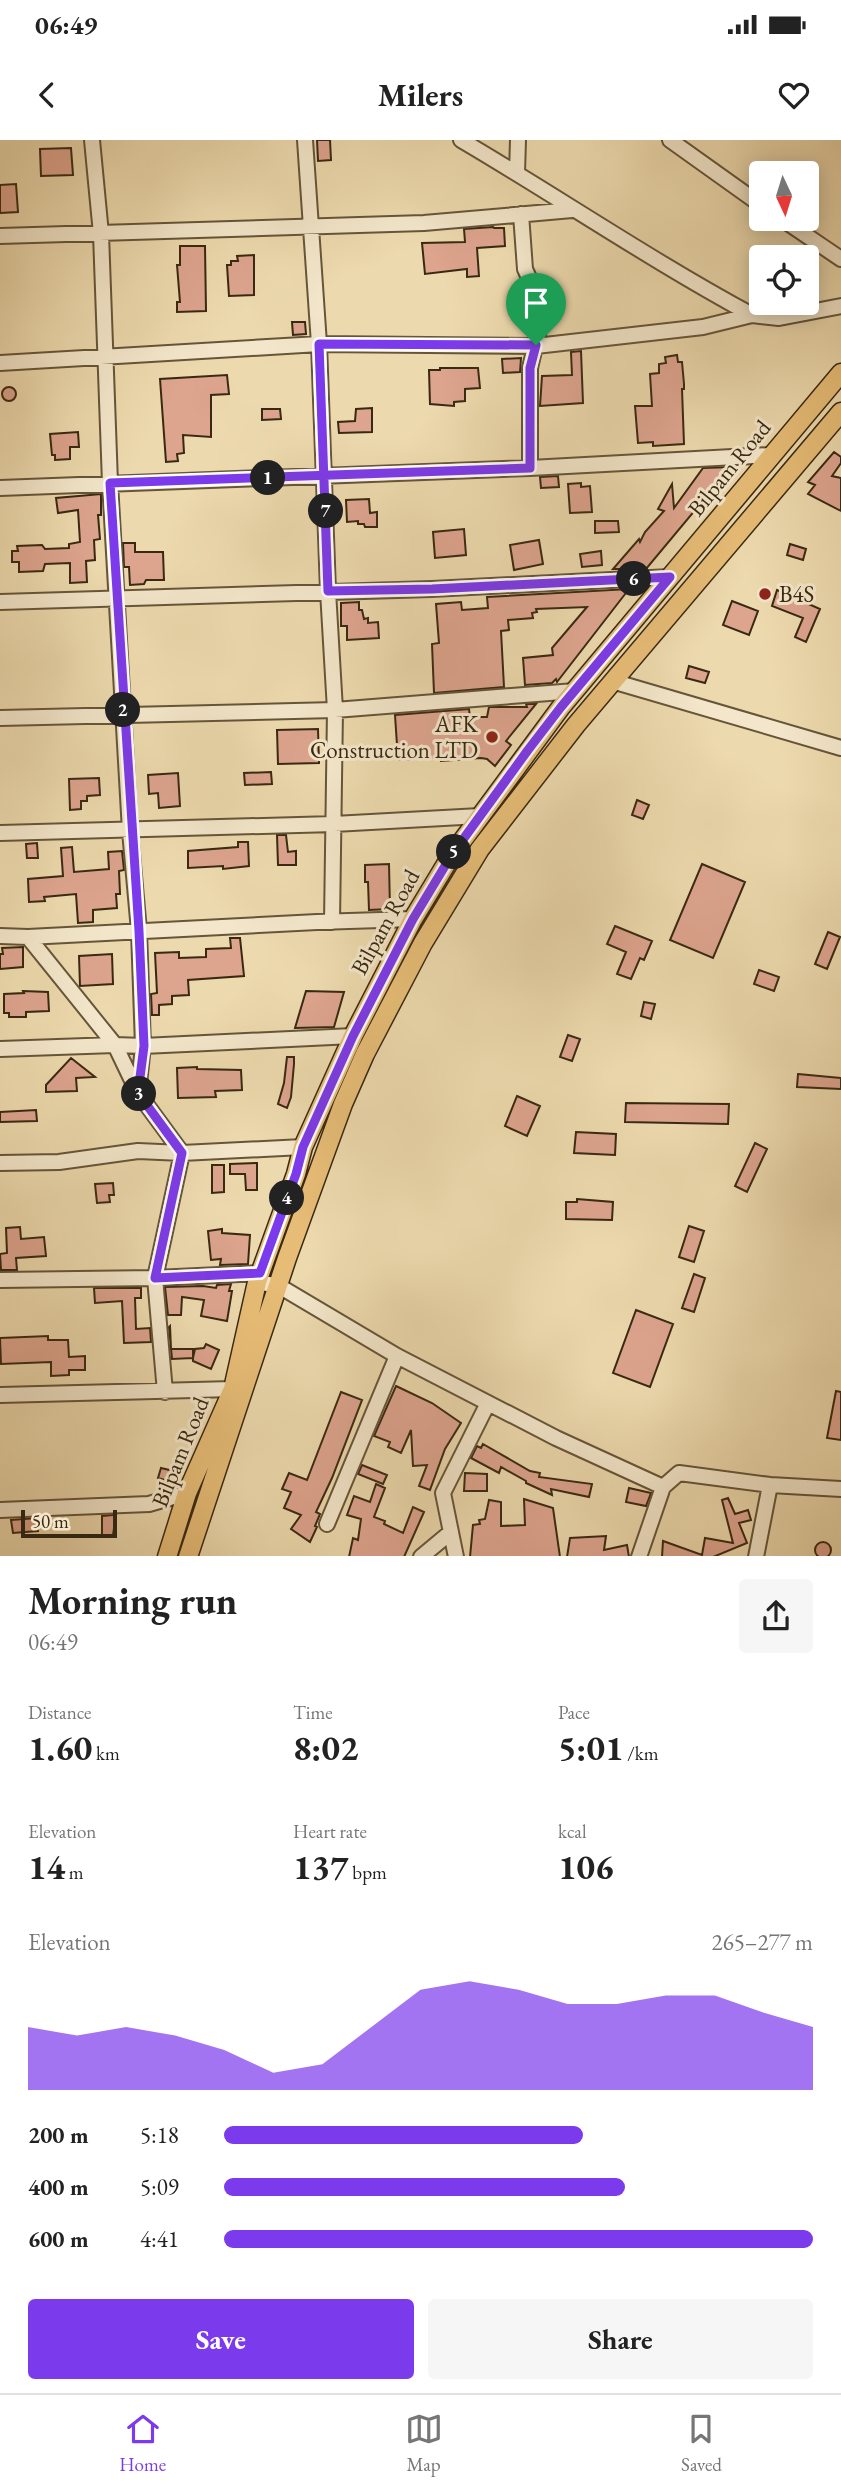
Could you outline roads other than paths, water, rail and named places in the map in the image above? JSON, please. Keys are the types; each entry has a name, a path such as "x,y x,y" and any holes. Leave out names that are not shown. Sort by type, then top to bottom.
{"main road":[{"name":"Bilpam Road","path":"167,1556 187,1493 239,1386 259,1277 303,1147 353,1036 413,919 451,856 575,691 841,373"},
{"path":"188,1556 239,1386 279,1286 343,1104 365,1054 424,943 480,849 612,681 841,412"}],"street":[{"path":"92,140 101,234 110,483 130,831 139,931 144,1046 138,1093"},
{"path":"305,140 319,344 335,710 331,922"},
{"path":"461,140 572,210 749,313"},
{"path":"517,173 518,140"},
{"path":"670,140 749,196"},
{"path":"0,236 424,223 572,210"},
{"path":"521,214 525,268 538,298 541,317 530,368 530,468"},
{"path":"800,231 841,259"},
{"path":"819,310 841,306"},
{"path":"0,363 319,344 536,345 703,327 752,315 779,318 794,315"},
{"path":"0,488 530,468 771,455"},
{"path":"0,602 432,589 670,577"},
{"path":"612,681 841,748"},
{"path":"0,718 335,710 575,691"},
{"path":"0,833 334,824 480,816"},
{"path":"0,936 28,937 413,919"},
{"path":"28,937 115,1045 138,1093 182,1153 155,1278 165,1392"},
{"path":"0,1049 144,1046 353,1036"},
{"path":"0,1163 60,1162 138,1151 182,1153 303,1147"},
{"path":"0,1280 259,1277 279,1286 397,1356 556,1438 663,1487"},
{"path":"327,1524 397,1356"},
{"path":"0,1395 165,1392 239,1386"},
{"path":"456,1556 443,1493 488,1403"},
{"path":"639,1556 663,1487 679,1474 770,1485 841,1489"},
{"path":"756,1556 770,1485"},
{"path":"0,1510 149,1504 187,1493"},
{"path":"421,1556 451,1532"}],"place":[{"name":"B4S","path":"765,594"},
{"name":"AFK Construction LTD","path":"492,737"}]}
